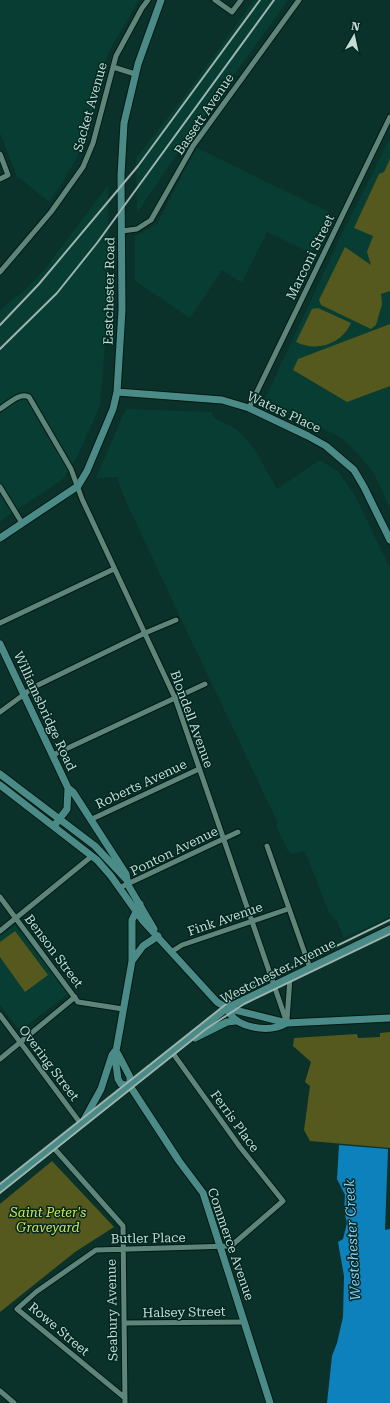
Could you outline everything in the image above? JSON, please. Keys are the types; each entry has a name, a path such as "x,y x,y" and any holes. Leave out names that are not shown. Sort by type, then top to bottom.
{"main road":[{"name":"Eastchester Road","path":"0,538 78,486 87,471 113,409 117,392 122,310 121,175 124,123 135,74 161,0"},
{"name":"Waters Place","path":"117,392 212,398 249,408 313,438 344,460 354,470 390,540"},
{"name":"Williamsbridge Road","path":"0,644 68,788 73,792 92,820 126,874 127,882"},
{"path":"0,774 104,854 127,882 158,936"},
{"path":"0,785 92,856 106,869 136,911 171,952 217,1002 227,1008 257,1017 287,1023 390,1018"},
{"name":"Williamsbridge Road","path":"54,826 67,809 68,788"},
{"path":"116,1050 119,1059 130,1077 130,1086 121,1084 118,1079 115,1057 116,1050 123,1009 132,961 132,920 140,904"},
{"name":"Westchester Avenue","path":"0,1189 227,1008 390,929"},
{"path":"132,961 143,946 158,936"},
{"path":"227,1008 229,1014 236,1021 260,1028 279,1028 287,1023"},
{"name":"Westchester Avenue","path":"182,1044 227,1022 236,1021"},
{"path":"81,1124 101,1088 112,1055 116,1050"},
{"path":"127,1072 146,1072"},
{"name":"Commerce Avenue","path":"130,1086 179,1161 201,1189 270,1403"}],"street":[{"name":"Sacket Avenue","path":"0,272 35,232 64,194 90,154 116,56 148,0"},
{"path":"215,0 232,12 241,0"},
{"name":"Bassett Avenue","path":"122,231 137,229 152,220 193,146 299,0"},
{"path":"113,67 135,74"},
{"name":"Marconi Street","path":"249,408 390,117"},
{"path":"0,154 8,175 0,178"},
{"name":"Blondell Avenue","path":"0,408 21,396 26,395 35,407 71,469 114,569 175,698 287,1023"},
{"path":"0,487 22,523"},
{"path":"0,623 114,569"},
{"path":"0,712 24,693 145,633 176,620"},
{"path":"53,755 205,684"},
{"name":"Roberts Avenue","path":"92,820 199,769"},
{"name":"Ponton Avenue","path":"119,888 127,882 238,832"},
{"path":"267,846 288,901 288,909 310,968"},
{"path":"0,931 92,856"},
{"name":"Benson Street","path":"0,897 78,1002 123,1009"},
{"name":"Fink Avenue","path":"171,952 182,946 288,909"},
{"path":"287,1023 290,978"},
{"path":"0,1059 75,997"},
{"name":"Overing Street","path":"0,1015 81,1124"},
{"name":"Ferris Place","path":"172,1052 240,1147 283,1201"},
{"name":"Seabury Avenue","path":"53,1147 123,1226 125,1400"},
{"name":"Butler Place","path":"17,1309 36,1292 96,1250 231,1246 283,1201"},
{"name":"Rowe Street","path":"17,1309 125,1400"},
{"name":"Halsey Street","path":"124,1324 244,1322"},
{"path":"0,1391 14,1403"}],"shaded area":[{"path":"0,0 139,0 108,53 82,148 64,180 49,202 17,176 0,133"},
{"path":"254,0 288,0 172,161 137,213 136,158 181,101"},
{"path":"390,138 390,508 374,474 360,456 343,439 265,399 340,238"},
{"path":"197,148 329,212 311,253 267,232 242,283 222,270 190,318 135,281 135,236 157,224"},
{"path":"108,185 109,299 100,406 77,457 63,479 0,521 0,310 25,290 45,269"},
{"path":"126,409 212,412 213,417 236,429 254,448 277,489 320,460 339,472 355,496 390,568 390,917 344,938 337,921 330,915 305,851 291,854 290,851 288,851 276,826 278,823 124,497 117,477 96,478"},
{"path":"15,925 68,994 20,1031 0,1005 0,936"}],"green space":[{"path":"390,159 390,291 381,294 382,304 376,325 371,329 321,305 319,300 345,247 371,265 367,252 373,236 354,228 379,174 384,172"},
{"path":"318,308 351,323 347,331 334,341 320,346 304,345 296,342 312,309"},
{"path":"390,324 390,386 347,402 293,370 298,359"},
{"path":"15,931 48,975 25,992 0,957 0,942"},
{"path":"390,1032 390,1148 310,1141 304,1130 310,1086 305,1082 311,1062 293,1046 294,1038 357,1034 358,1038 380,1037 380,1033"},
{"name":"Saint Peter's Graveyard","path":"52,1161 114,1227 75,1252 0,1312 0,1204"}],"water":[{"name":"Westchester Creek","path":"339,1145 388,1149 385,1230 390,1229 390,1403 327,1403 332,1356 337,1343 343,1317 344,1276 338,1242 343,1239 347,1223 344,1211 345,1195 337,1179"}],"railway":[{"path":"0,325 39,284 138,166 260,0"},
{"path":"0,349 57,293 97,243 274,0"},
{"path":"0,1184 240,993 390,920"},
{"path":"0,1193 206,1029 244,1004 390,934"}]}
